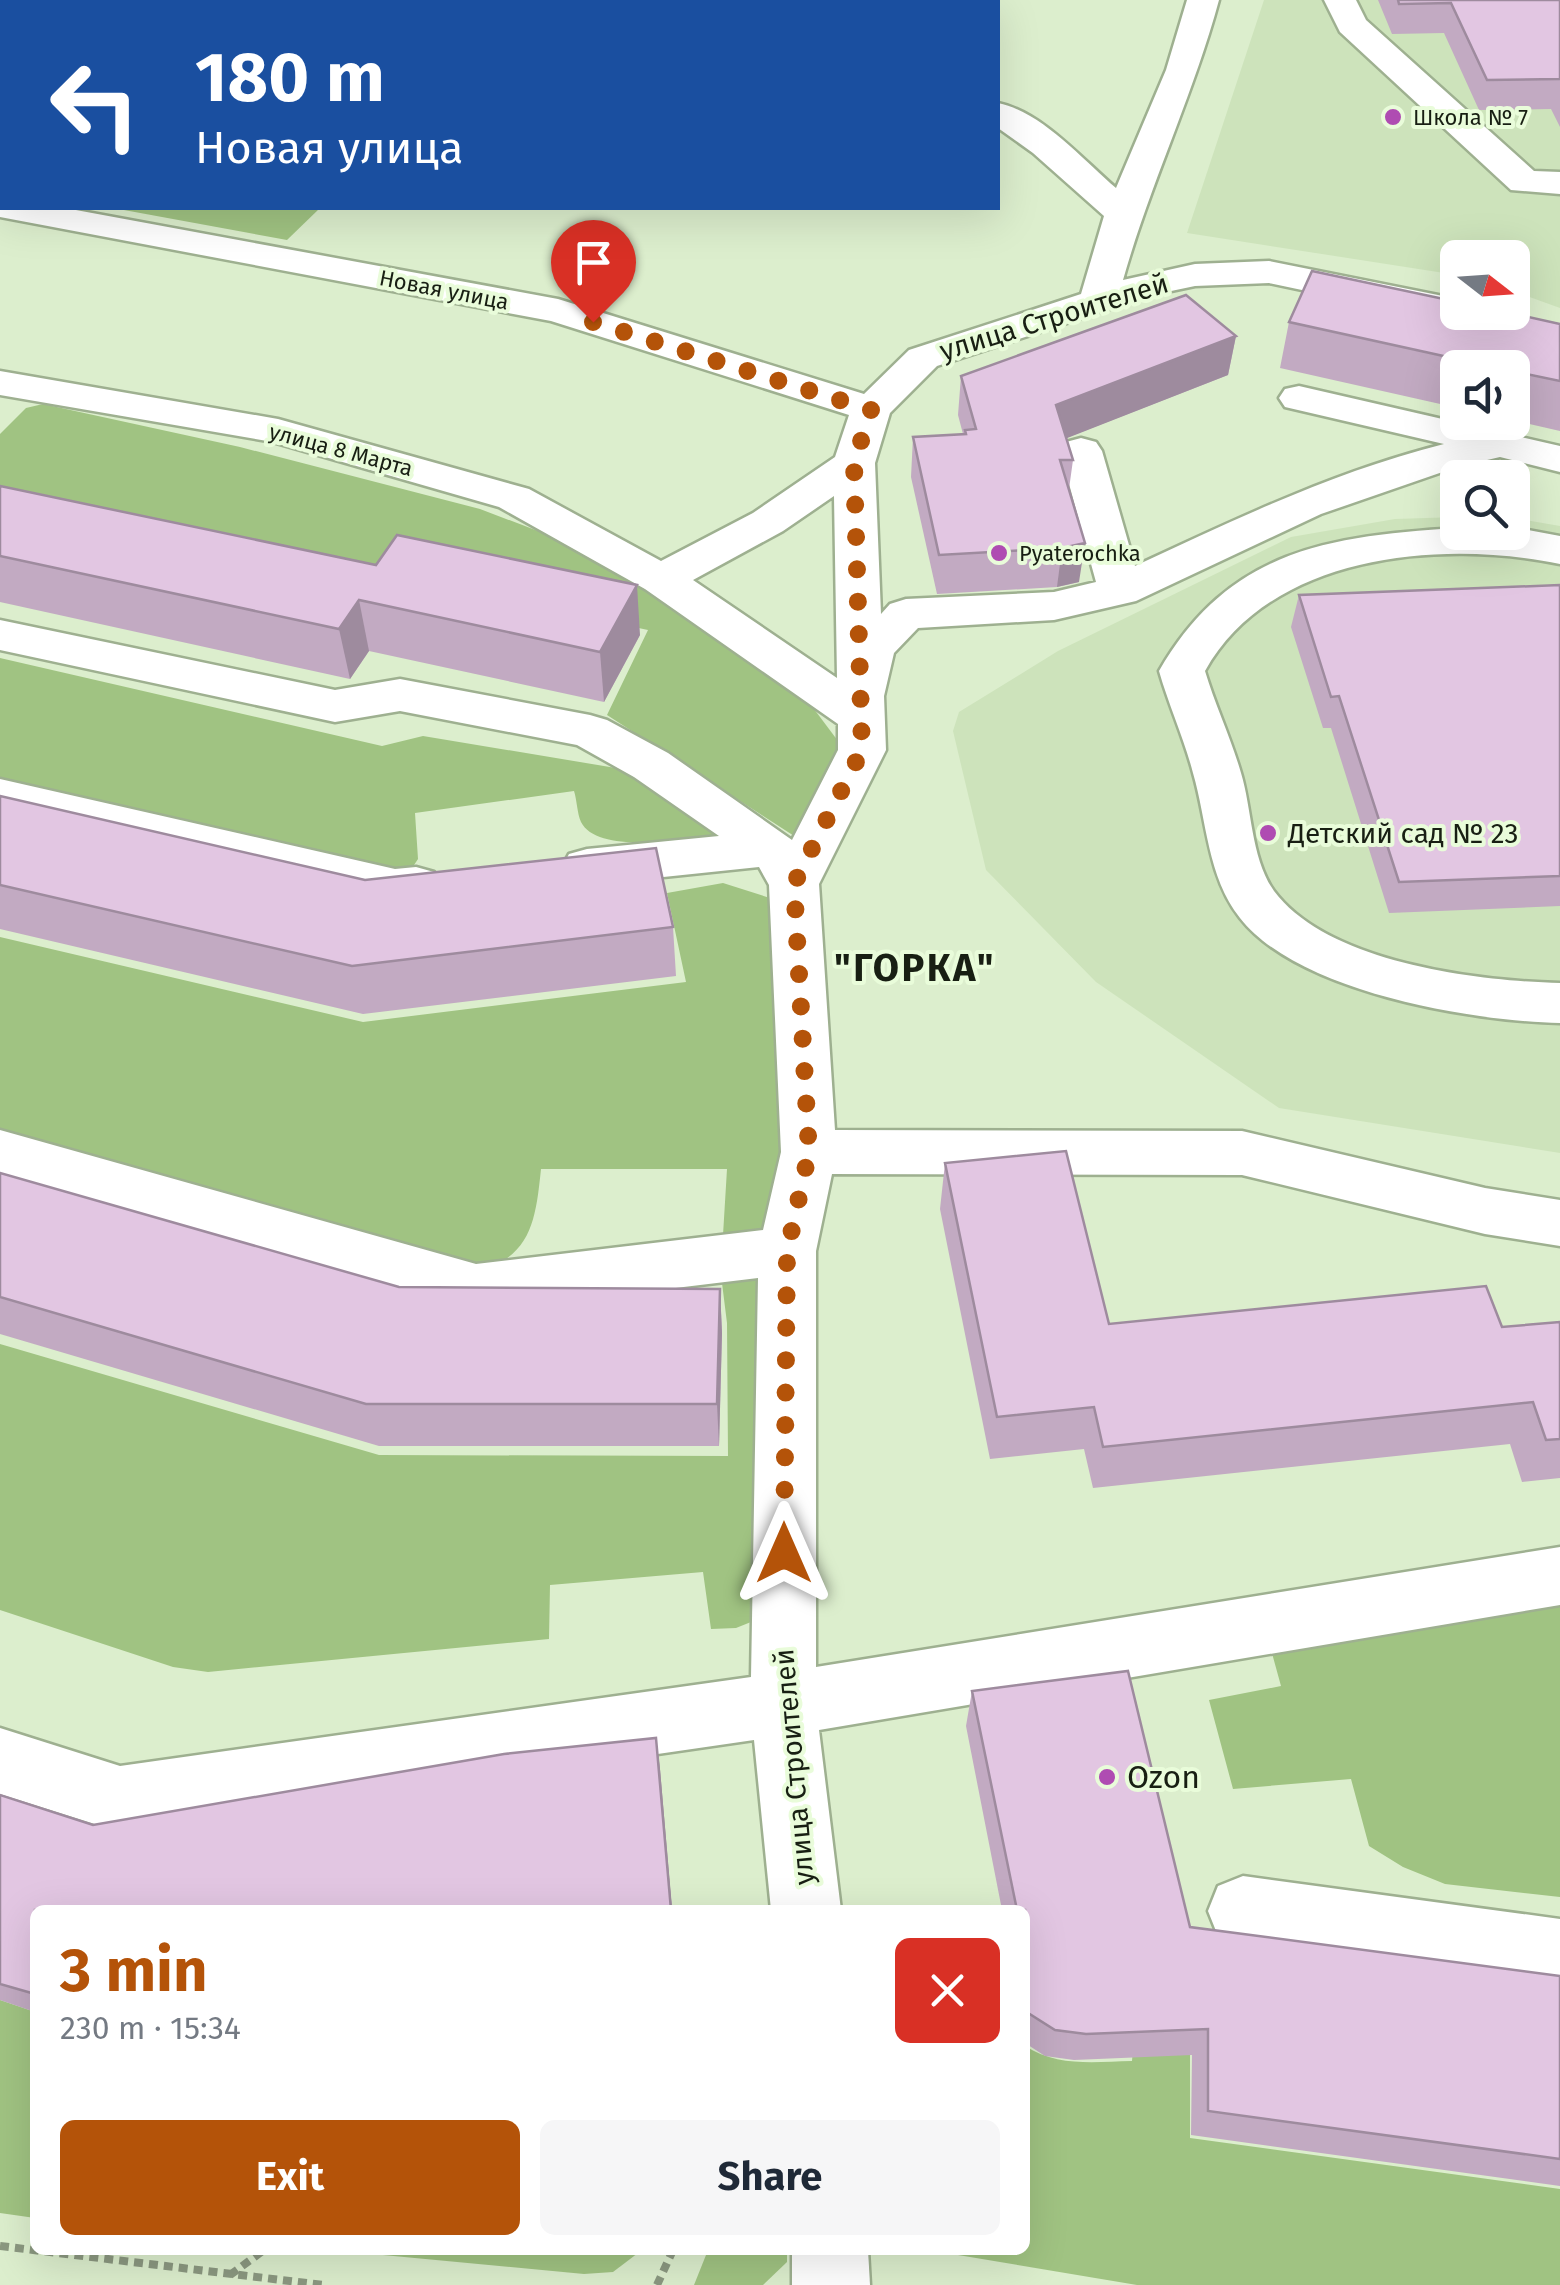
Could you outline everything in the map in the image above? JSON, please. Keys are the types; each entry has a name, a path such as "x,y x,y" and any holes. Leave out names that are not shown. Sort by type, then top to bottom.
{"street":[{"path":"1098,302 1123,214 1183,70 1203,0"},
{"path":"1340,0 1352,25 1524,182 1560,183"},
{"path":"1000,115 1046,145 1123,214"},
{"name":"Новая улица","path":"19,210 558,311 871,410"},
{"name":"улица Строителей","path":"805,1905 783,1704 787,1252 809,1152 783,866 862,750 854,463 871,410 923,358 1143,286 1195,275 1268,272 1440,308"},
{"name":"улица 8 Марта","path":"0,383 278,431 514,498 661,579 860,717"},
{"path":"1298,398 1560,459"},
{"path":"860,717 872,649 906,614 1054,606 1120,592 1354,485 1459,452 1500,445"},
{"path":"1081,451 1120,592"},
{"path":"661,579 768,522 854,463"},
{"path":"1560,550 1510,540 1420,546 1346,556 1280,574 1237,602 1201,635 1182,670 1217,772 1236,862 1257,905 1294,941 1423,988 1527,1004 1560,1004"},
{"path":"0,635 336,706 400,695 590,731 651,765 783,866"},
{"path":"0,796 395,887 455,881"},
{"path":"534,872 783,866"},
{"path":"0,1152 476,1288 787,1252"},
{"path":"809,1152 1242,1153 1485,1211 1560,1224"},
{"path":"0,1761 120,1799 783,1704 1560,1576"},
{"path":"1243,1911 1560,1954"},
{"path":"830,2255 831,2285"}],"path":[{"path":"0,2246 30,2250"},
{"path":"71,2255 323,2285"},
{"path":"230,2275 257,2255"},
{"path":"657,2285 671,2255"}],"shaded area":[{"name":"Школа № 7","path":"1264,0 1560,0 1560,308 1530,297 1530,240 1440,240 1440,272 1187,233"},
{"path":"124,210 318,210 287,240"},
{"path":"43,404 240,447 480,509 538,531 647,587 811,705 838,741 837,775 805,843 607,715 648,630 402,578 0,526 0,434 26,408"},
{"name":"Детский сад № 23","path":"1440,518 1440,550 1530,550 1530,521 1560,526 1560,1153 1279,1108 1096,982 986,870 953,731 959,712 1058,651 1291,537 1395,519"},
{"path":"0,658 382,746 423,736 634,771 723,835 647,842 606,839 581,822 574,791 415,813 418,859 412,868 394,873 0,784"},
{"path":"723,883 770,898 790,1093 776,1228 723,1235 727,1169 541,1169 533,1218 521,1245 510,1256 478,1270 0,1131 0,937 363,1022 686,982 667,893"},
{"path":"721,1275 745,1276 773,1286 761,1618 736,1628 711,1629 703,1572 550,1585 549,1639 208,1672 173,1667 0,1610 0,1344 379,1455 728,1456 727,1323"},
{"path":"1549,1601 1560,1605 1560,1897 1445,1884 1403,1867 1369,1846 1351,1779 1233,1789 1209,1700 1281,1686 1264,1624"},
{"path":"0,2000 30,2010 30,2217 0,2213"},
{"path":"1135,2025 1190,2027 1190,2138 1560,2189 1560,2285 1137,2285 958,2255 1030,2255 1030,2049 1063,2060 1132,2061"},
{"path":"383,2255 635,2255 613,2272 584,2274"},
{"path":"706,2255 787,2255 787,2262 763,2285 694,2285"}],"building":[{"path":"1398,0 1560,0 1560,79 1487,80 1451,3 1399,4"},
{"path":"1312,271 1440,298 1440,330 1530,330 1530,317 1560,324 1560,381 1530,375 1530,350 1440,350 1440,355 1289,322"},
{"path":"1186,295 1236,336 1056,405 1073,460 1060,460 1085,543 1062,548 939,555 913,437 966,434 965,430 976,429 961,376"},
{"path":"0,486 376,565 397,535 637,585 600,652 359,600 339,629 0,556"},
{"path":"1560,585 1560,876 1399,882 1339,696 1331,697 1299,595"},
{"path":"0,796 365,880 656,848 673,927 352,966 0,885"},
{"path":"1066,1151 1109,1324 1486,1286 1502,1327 1560,1322 1560,1439 1546,1440 1533,1402 1103,1447 1094,1407 997,1417 945,1163"},
{"path":"0,1173 399,1287 720,1289 717,1404 366,1404 0,1297"},
{"path":"1128,1671 1190,1927 1560,1976 1560,2159 1208,2111 1208,2029 1086,2034 1055,2030 1030,2014 1030,1905 1016,1905 972,1691"},
{"path":"656,1738 671,1905 30,1905 30,1993 0,1984 0,1795 93,1825 504,1754"}],"place":[{"name":"Школа № 7","path":"1393,117"},
{"name":"Pyaterochka","path":"999,553"},
{"name":"Детский сад № 23","path":"1268,833"},
{"name":"Ozon","path":"1107,1777"}],"district":[{"name":"\"ГОРКА\"","path":"915,968"}],"route":[{"path":"593,322 871,410 854,463 862,750 794,884 809,1152 787,1252 784,1553"}]}
